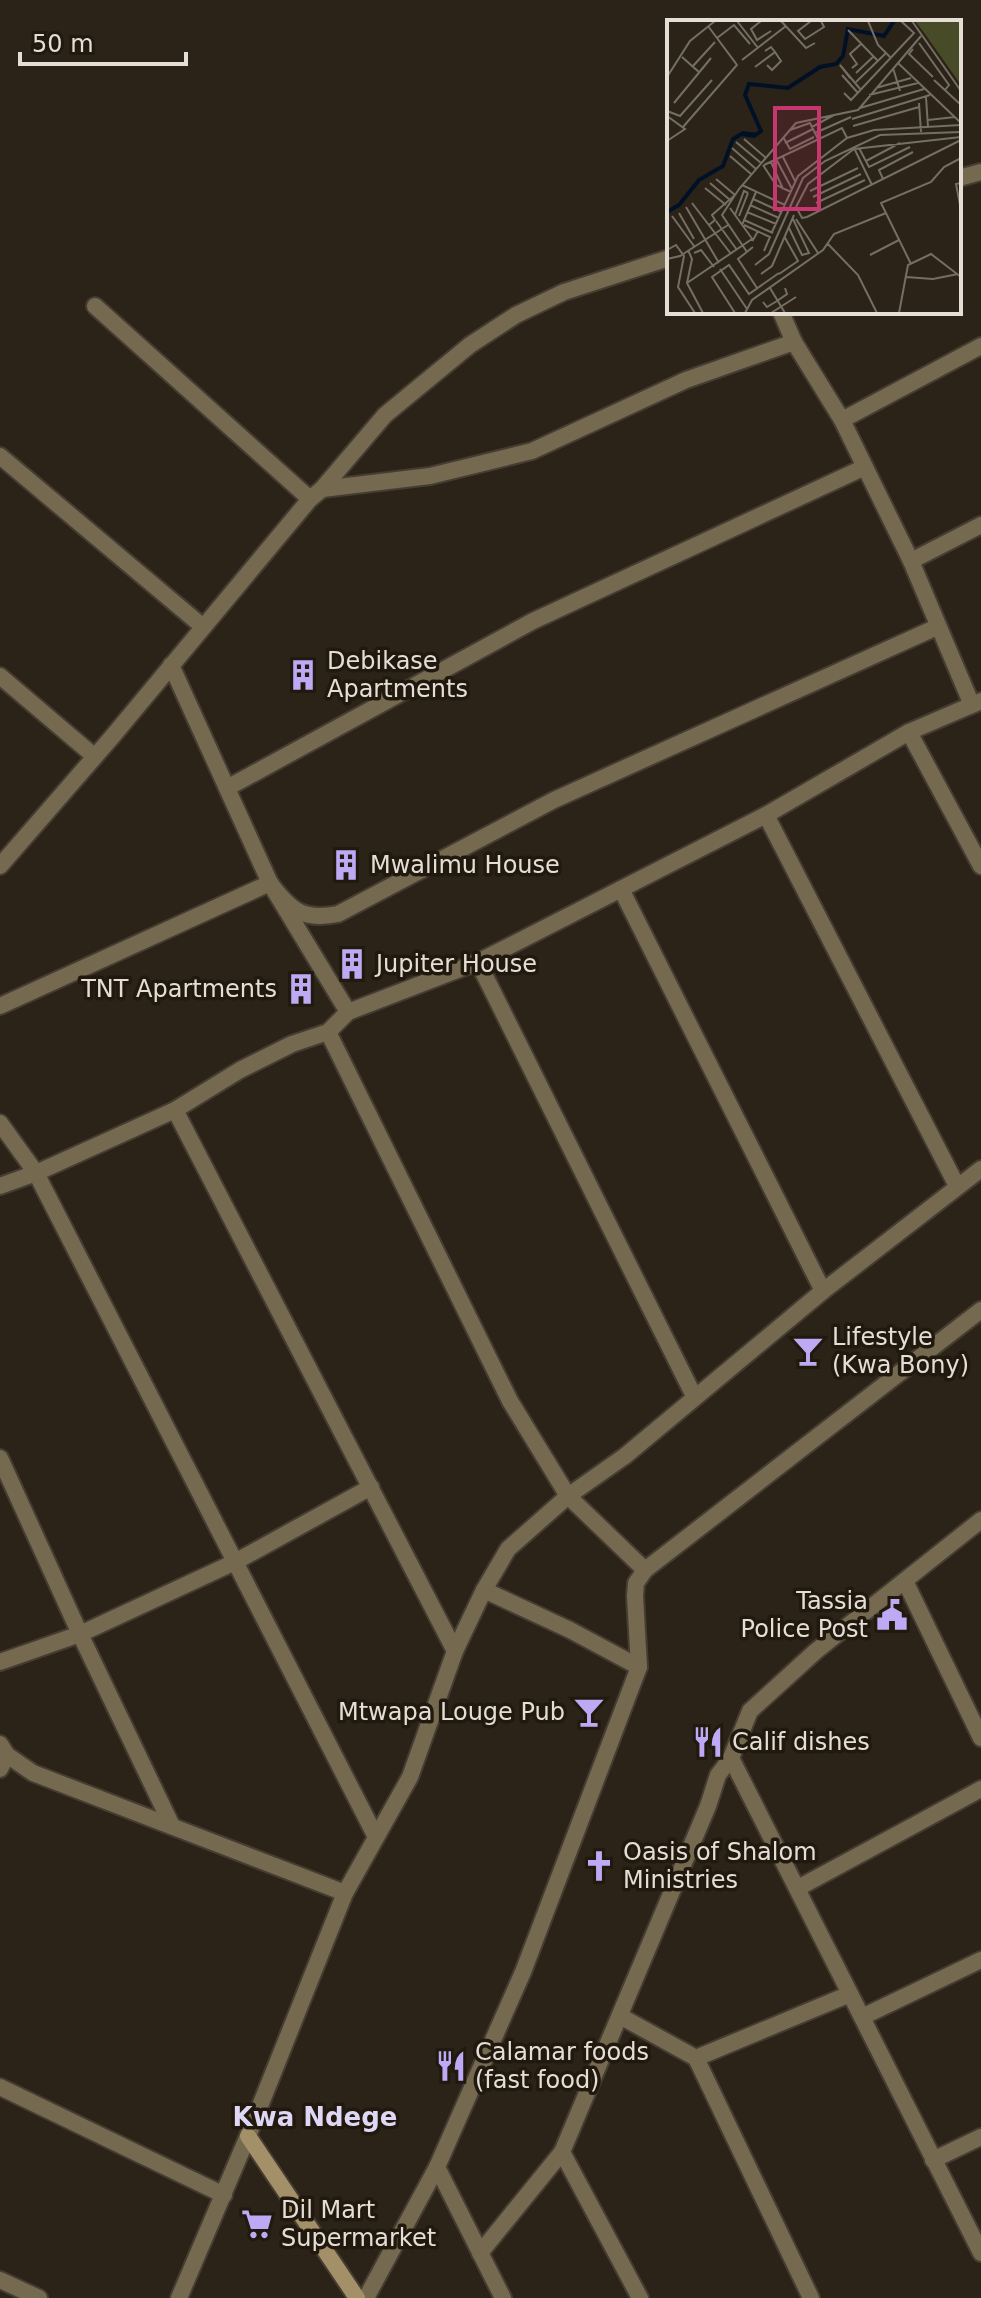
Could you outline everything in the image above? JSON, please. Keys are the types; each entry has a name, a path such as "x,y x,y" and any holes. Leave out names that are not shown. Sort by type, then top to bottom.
{"street":[{"path":"961,177 981,172"},
{"path":"0,866 385,415 470,345 516,315 564,292 667,259"},
{"path":"95,306 316,494 430,476 532,451 686,380 794,342"},
{"path":"0,1186 36,1173 175,1110 240,1070 292,1044 328,1032 348,1012 478,962 766,815 909,732 976,703 937,627 911,561 842,420 794,342 782,314"},
{"path":"842,420 981,346"},
{"path":"0,456 202,626"},
{"path":"227,788 533,621 865,467"},
{"path":"911,561 981,525"},
{"path":"270,883 286,904 295,910 310,916 338,914 554,800 937,627"},
{"path":"171,665 270,883 348,1012"},
{"path":"0,676 94,756"},
{"path":"909,732 981,866"},
{"path":"766,815 957,1186"},
{"path":"0,1006 270,883"},
{"path":"621,889 823,1291"},
{"path":"478,962 694,1396"},
{"path":"328,1032 510,1401 568,1496 645,1570"},
{"path":"175,1110 455,1651"},
{"path":"0,1123 36,1173 376,1837"},
{"path":"179,2298 224,2195 345,1893 410,1777 455,1651 508,1549 568,1496 625,1456 823,1291 981,1169"},
{"path":"366,2298 437,2167 523,1972 639,1667 636,1583 645,1570 981,1310"},
{"path":"0,1458 172,1826"},
{"path":"0,1662 80,1634 235,1562 371,1487"},
{"path":"480,2253 562,2152 708,1806 718,1775 731,1758 750,1711 816,1651 981,1520"},
{"path":"905,1581 981,1738"},
{"path":"484,1590 570,1630 639,1667"},
{"path":"2,1756 33,1773 345,1893"},
{"path":"731,1758 981,2253"},
{"path":"798,1888 981,1789"},
{"path":"862,2017 981,1960"},
{"path":"696,2058 850,1994"},
{"path":"620,2016 696,2058 811,2298"},
{"path":"0,2087 224,2195"},
{"path":"248,2136 357,2298"},
{"path":"933,2160 981,2137"},
{"path":"562,2152 640,2298"},
{"path":"437,2167 503,2298"},
{"path":"0,2280 39,2298"}],"place":[{"name":"Debikase Apartments","path":"303,675"},
{"name":"Mwalimu House","path":"346,865"},
{"name":"Jupiter House","path":"352,964"},
{"name":"TNT Apartments","path":"301,989"},
{"name":"Lifestyle (Kwa Bony)","path":"808,1351"},
{"name":"Tassia Police Post","path":"892,1615"},
{"name":"Mtwapa Louge Pub","path":"589,1712"},
{"name":"Calif dishes","path":"708,1742"},
{"name":"Oasis of Shalom Ministries","path":"599,1866"},
{"name":"Calamar foods (fast food)","path":"451,2066"},
{"name":"Dil Mart Supermarket","path":"257,2224"}],"district":[{"name":"Kwa Ndege","path":"315,2117"}]}
